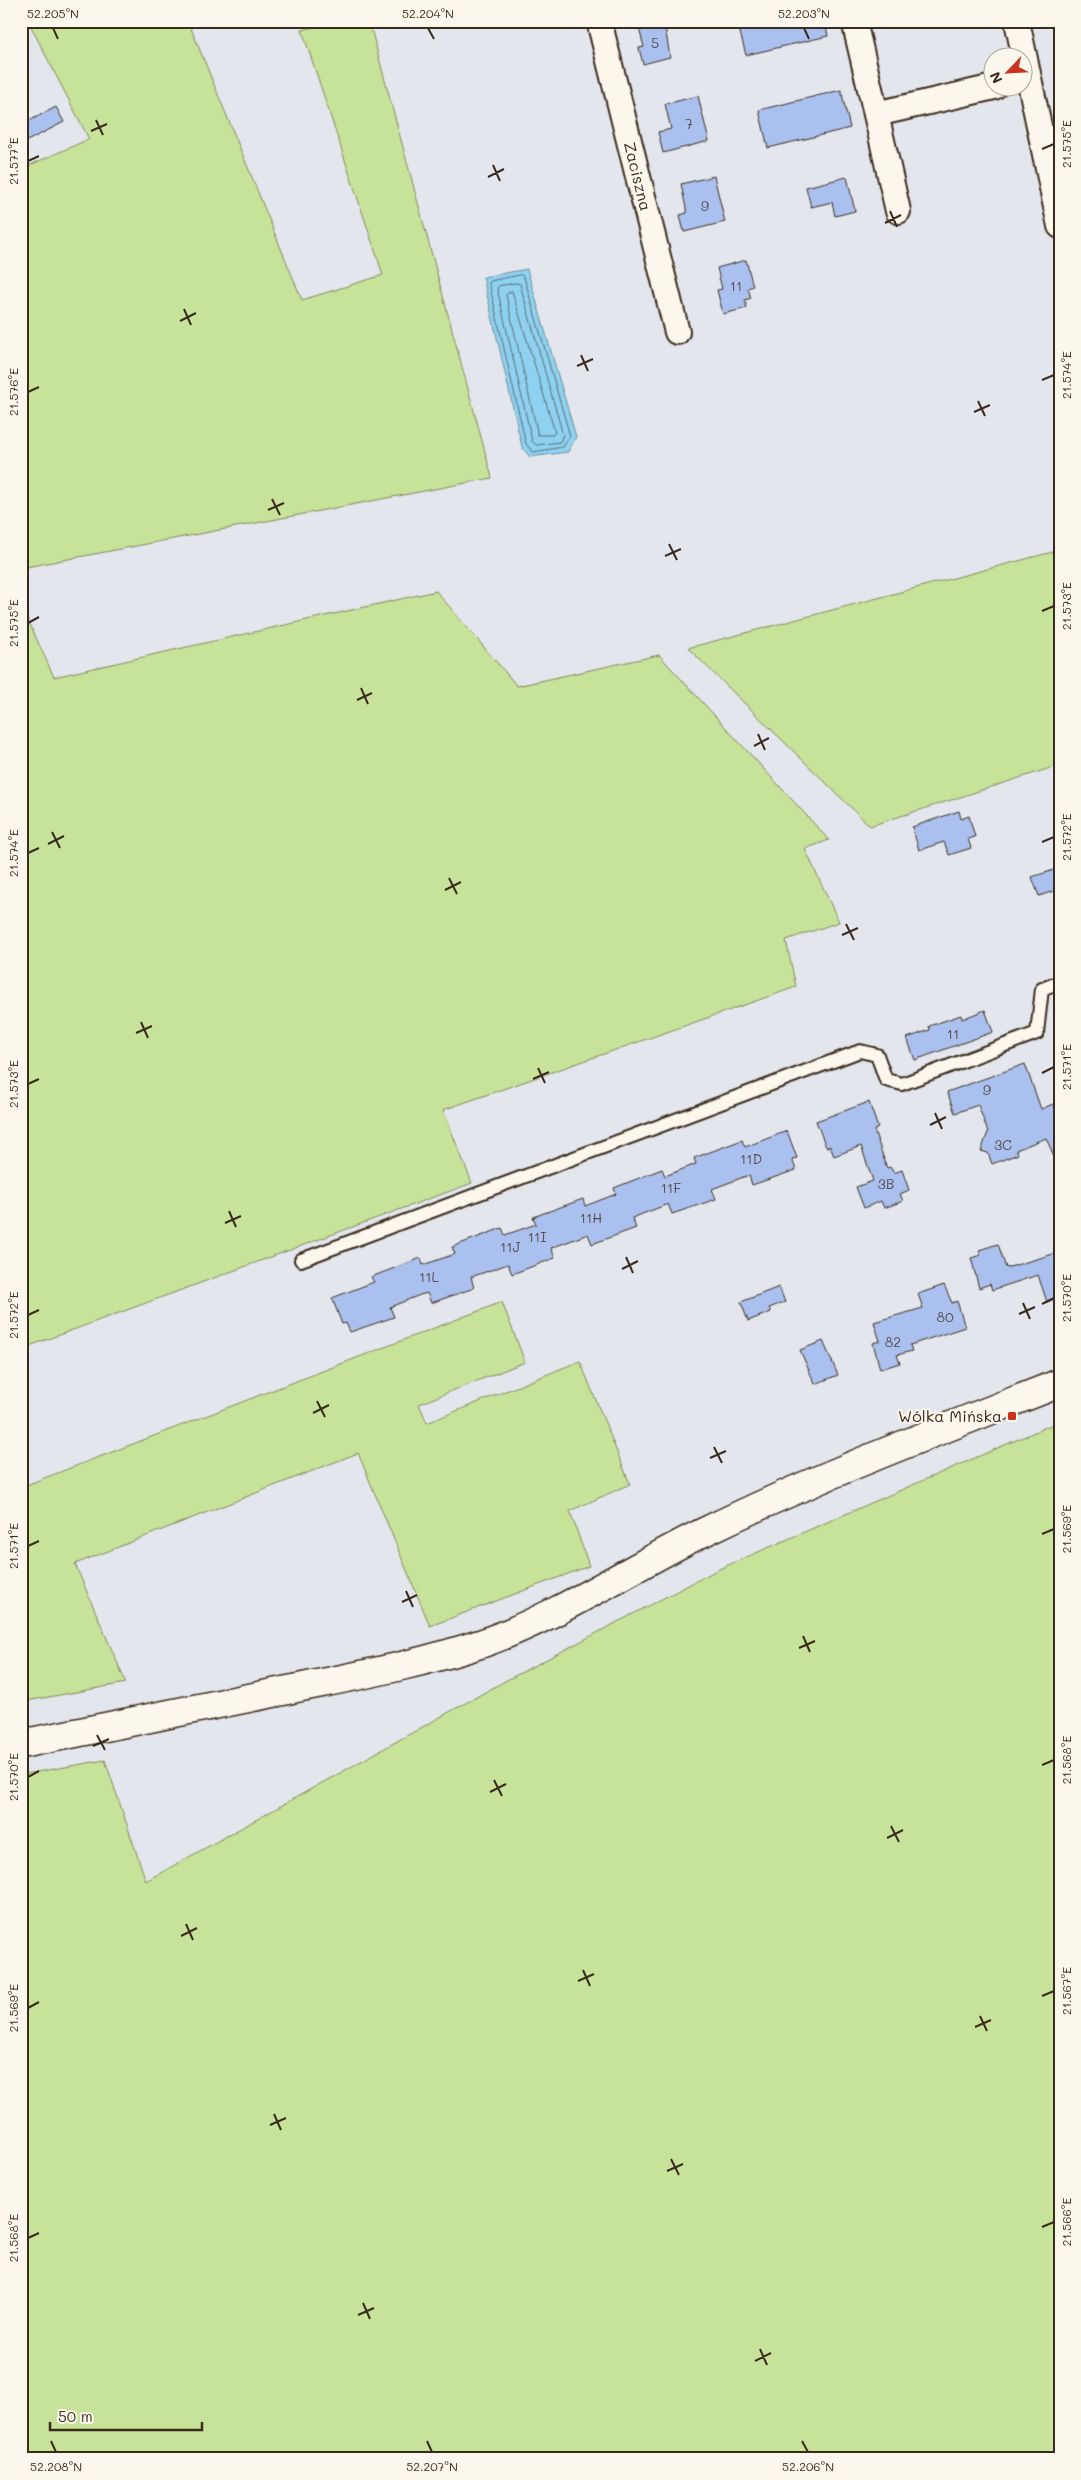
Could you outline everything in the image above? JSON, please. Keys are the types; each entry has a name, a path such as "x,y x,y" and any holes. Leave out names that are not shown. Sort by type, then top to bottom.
{"street":[{"name":"Zaciszna","path":"599,21 676,332"},
{"path":"854,21 898,211"},
{"path":"1017,21 1021,48"},
{"path":"876,114 984,89"},
{"path":"1030,98 1060,226"},
{"path":"21,1744 385,1669 485,1642 578,1601 702,1533 798,1488 1060,1383"}],"lane":[{"path":"301,1260 860,1051 876,1055 886,1080 902,1084 1037,1033 1042,989 1060,982"}],"green space":[{"path":"28,21 188,21 302,300 383,275 302,30 339,21 369,21 492,478 21,568 21,169 89,139"},
{"path":"1060,550 1060,765 870,826 688,648"},
{"path":"436,591 517,686 659,655 829,840 805,849 839,922 786,940 796,987 443,1110 472,1183 21,1349 21,605 54,677"},
{"path":"502,1302 525,1362 419,1404 427,1423 580,1361 630,1484 570,1511 589,1566 430,1626 358,1453 75,1564 126,1683 21,1702 21,1487"},
{"path":"1060,1421 1060,2459 21,2459 21,1825 25,1774 105,1760 146,1881 505,1681 719,1569"}],"water":[{"path":"527,269 576,437 568,452 530,457 522,447 483,277"}],"building":[{"path":"637,21 664,21 670,57 643,64 639,48 644,47"},
{"path":"737,21 825,21 828,36 746,55"},
{"path":"841,90 850,128 768,148 759,110"},
{"path":"698,96 709,141 663,153 658,132 671,129 665,104"},
{"path":"56,107 64,122 21,144 21,125"},
{"path":"714,176 725,222 684,232 680,215 687,213 681,184"},
{"path":"847,177 855,211 835,216 832,202 811,207 806,187"},
{"path":"746,260 753,286 748,288 751,298 745,300 747,308 723,314 717,290 722,289 717,268"},
{"path":"959,811 961,819 969,816 975,837 968,839 971,848 949,855 944,842 919,850 912,827"},
{"path":"1060,868 1060,889 1039,896 1032,877"},
{"path":"985,1010 993,1032 915,1060 907,1038 930,1030 929,1026 961,1015 962,1019"},
{"path":"1025,1064 1041,1109 1053,1104 1060,1119 1060,1170 1046,1138 1016,1150 1018,1154 992,1164 988,1153 981,1151 988,1132 978,1105 955,1113 947,1092"},
{"path":"869,1102 878,1128 874,1130 887,1168 890,1167 894,1173 902,1170 909,1190 900,1194 903,1201 884,1208 881,1201 864,1208 856,1187 873,1181 861,1146 834,1156 830,1146 826,1147 816,1121"},
{"path":"787,1131 797,1158 792,1159 796,1170 752,1185 749,1175 712,1189 716,1199 672,1214 668,1204 632,1218 636,1228 592,1244 588,1234 551,1248 555,1258 512,1274 508,1264 471,1277 474,1288 431,1303 427,1293 420,1295 390,1307 394,1317 350,1332 346,1323 342,1324 332,1298 374,1282 371,1277 421,1258 423,1265 455,1254 452,1247 502,1228 505,1235 536,1224 533,1217 583,1199 585,1206 616,1194 614,1188 662,1169 665,1176 696,1164 694,1158 742,1140 745,1147"},
{"path":"998,1244 1006,1268 1060,1252 1060,1297 1047,1302 1038,1275 992,1290 990,1284 979,1288 971,1258 981,1255 979,1250"},
{"path":"944,1285 952,1303 957,1301 965,1327 910,1345 912,1351 897,1355 900,1363 880,1369 873,1343 880,1341 874,1322 923,1308 918,1294"},
{"path":"779,1287 785,1302 769,1308 771,1312 748,1321 741,1302"},
{"path":"823,1341 838,1375 815,1384 800,1350"}],"place":[{"name":"Wólka Mińska","path":"1012,1416"}]}
